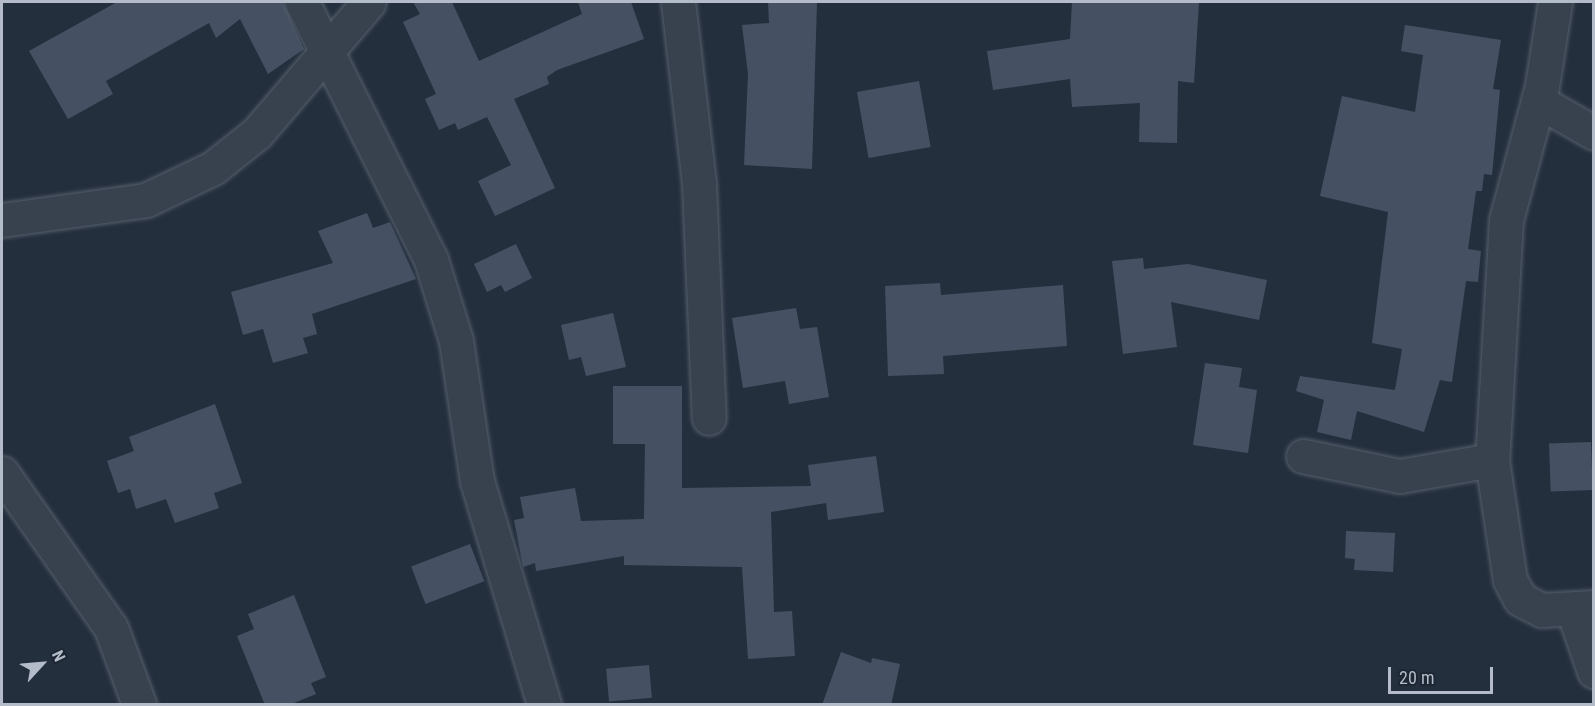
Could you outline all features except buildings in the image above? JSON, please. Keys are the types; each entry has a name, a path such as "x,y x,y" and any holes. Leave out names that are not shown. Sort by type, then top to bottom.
{"street":[{"path":"302,2 431,260 456,341 477,481 544,705"},
{"path":"2,220 146,200 213,168 257,133 327,56 369,2"},
{"path":"678,2 699,184 709,418"},
{"path":"1555,2 1538,101 1506,220 1492,460 1515,590 1530,606 1583,608 1593,671"},
{"path":"1538,101 1593,133"},
{"path":"1303,456 1400,476 1492,460"},
{"path":"2,473 111,628 140,705"}]}
